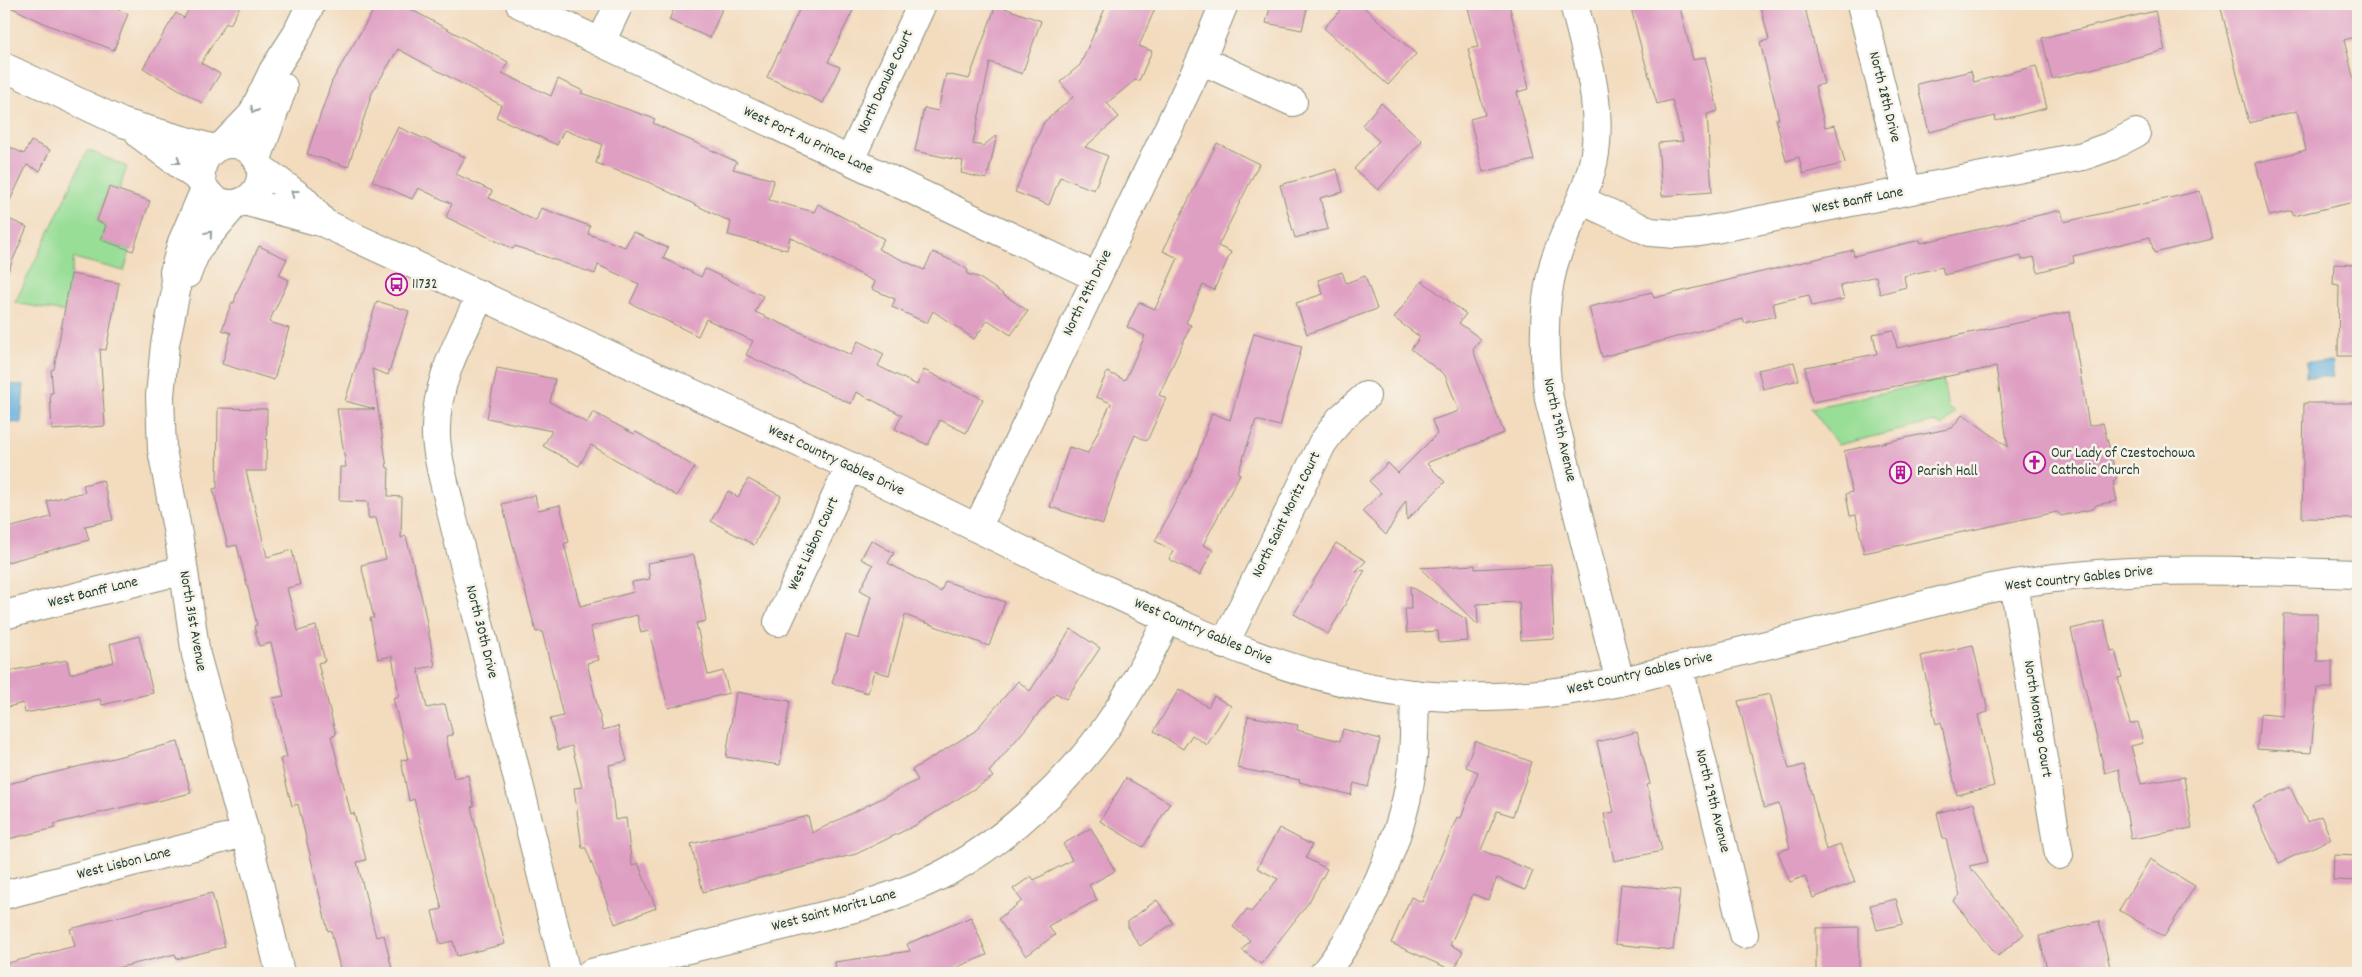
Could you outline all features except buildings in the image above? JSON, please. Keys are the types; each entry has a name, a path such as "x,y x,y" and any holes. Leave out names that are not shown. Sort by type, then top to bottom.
{"street":[{"path":"176,291 174,272 182,242 204,185 202,165 252,115 272,71 295,37 311,4"},
{"name":"West Port Au Prince Lane","path":"520,4 1096,277"},
{"path":"601,42 619,4"},
{"name":"North Danube Court","path":"850,160 922,4"},
{"name":"North 29th Drive","path":"977,528 1201,60 1224,4"},
{"name":"North 29th Avenue","path":"1574,4 1593,79 1598,121 1595,153 1589,180 1555,262 1548,292 1545,325 1545,366 1549,399 1620,682"},
{"name":"North 28th Drive","path":"1861,4 1907,191"},
{"path":"176,291 186,275 197,249 240,203 258,187 261,178 259,163 289,72 295,37"},
{"path":"1201,60 1293,102"},
{"path":"4,67 123,123 218,147 242,146 259,163"},
{"path":"123,123 204,185 216,200 240,203"},
{"name":"West Banff Lane","path":"1581,200 1650,232 1675,234 1700,232 2083,156 2111,146 2136,132"},
{"name":"West Country Gables Drive","path":"259,163 303,199 324,222"},
{"name":"West Country Gables Drive","path":"240,203 324,222 850,466 1224,645 1294,669 1378,689 1415,694 1468,697 1516,696 1573,691 1620,682 1875,616 2014,584 2127,570 2358,574"},
{"name":"North 31st Avenue","path":"176,291 165,344 160,396 162,450 196,655 245,833 280,973"},
{"name":"North 30th Drive","path":"480,295 445,374 439,393 436,436 451,511 566,973"},
{"name":"North Saint Moritz Court","path":"1224,645 1322,444 1340,419 1366,396"},
{"name":"West Lisbon Court","path":"778,622 850,466"},
{"name":"West Banff Lane","path":"4,615 183,570"},
{"name":"North Montego Court","path":"2014,584 2059,855"},
{"name":"West Saint Moritz Lane","path":"591,973 859,907 900,893 946,872 1015,826 1061,781 1106,728 1147,660 1167,619"},
{"name":"North 29th Avenue","path":"1679,667 1744,934"},
{"path":"1330,971 1369,901 1391,850 1403,813 1411,773 1415,694"},
{"name":"West Lisbon Lane","path":"4,895 245,833"}],"green space":[{"path":"88,150 127,167 119,190 109,187 97,221 106,225 101,240 130,250 124,271 74,258 65,312 15,303"},
{"path":"1943,380 1948,408 1955,412 1943,426 1934,422 1838,445 1811,408"}],"water":[{"path":"2306,362 2333,362 2333,377 2306,377"},
{"path":"6,384 24,385 21,423 4,422"}],"place":[{"name":"11732","path":"396,285"},
{"name":"Our Lady of Czestochowa Catholic Church","path":"2035,463"},
{"name":"Parish Hall","path":"1901,472"}]}
